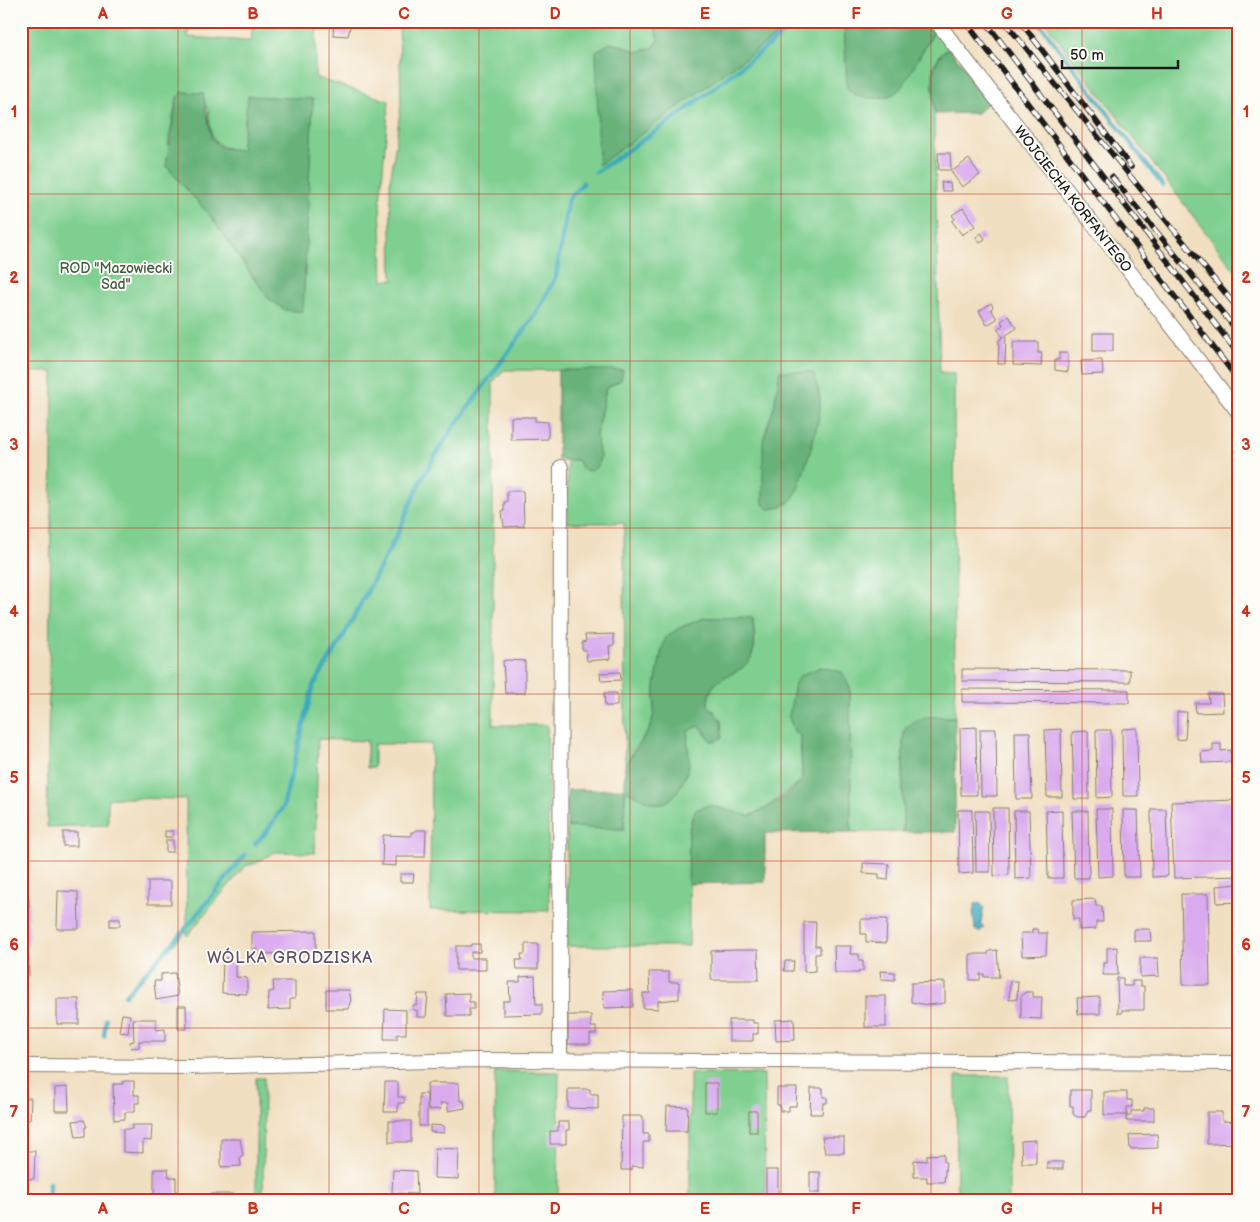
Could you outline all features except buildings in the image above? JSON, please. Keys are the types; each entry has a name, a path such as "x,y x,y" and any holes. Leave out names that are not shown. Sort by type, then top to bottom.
{"street":[{"name":"WOJCIECHA KORFANTEGO","path":"936,21 1239,413"},
{"path":"560,1060 562,467"},
{"path":"21,1066 110,1068 475,1060 1239,1063"}],"green space":[{"name":"ROD \"Mazowiecki Sad\"","path":"21,21 190,21 188,37 251,41 253,21 317,21 315,77 389,101 380,203 383,281 395,279 392,276 390,183 401,105 399,21 654,21 658,40 653,48 637,52 624,46 599,165 796,21 845,21 847,87 854,94 867,98 882,98 916,62 935,31 949,48 942,52 933,67 940,372 954,373 955,717 929,718 905,728 903,739 903,832 851,832 850,687 795,683 789,717 794,731 800,736 802,779 799,783 767,807 749,816 709,805 692,816 689,831 689,946 567,946 567,827 624,829 625,790 656,804 669,800 686,776 688,731 699,726 703,729 706,736 715,712 708,705 709,694 713,687 718,681 746,664 753,653 755,643 753,618 704,618 691,625 662,649 655,686 654,714 649,730 633,751 625,770 624,523 568,523 567,459 599,457 596,435 606,388 616,383 623,371 504,370 493,382 493,725 547,725 549,911 430,910 431,744 374,744 374,767 367,768 367,741 318,739 315,853 274,852 257,863 245,866 187,936 186,799 108,798 108,825 47,827 53,372 21,372","holes":["182,92 208,108 211,133 217,143 230,149 241,151 256,282 212,218 168,144 177,97","819,393 816,428 800,482 766,430 774,407"]},
{"path":"654,21 796,21 599,165 596,51 610,43 624,46 637,52 653,48 658,40"},
{"path":"844,21 927,21 935,31 900,89 889,96 870,98 857,95 847,87"},
{"path":"1044,21 1239,21 1239,276"},
{"path":"949,48 991,100 977,113 935,114 934,69 942,54"},
{"path":"182,92 203,93 212,139 222,148 241,150 248,96 313,99 303,312 285,310 269,299 212,218 166,166 177,97"},
{"path":"558,370 623,370 621,380 606,388 596,435 600,457 598,466 590,471 583,470 577,460 558,460"},
{"path":"780,371 813,372 819,395 820,410 809,456 796,493 785,505 769,509 763,504 763,441 774,407"},
{"path":"752,617 754,644 750,659 744,666 718,681 709,694 708,705 721,720 722,737 717,741 711,741 699,726 688,731 688,768 683,782 675,795 664,803 658,804 625,790 624,829 567,827 567,790 625,789 627,763 649,730 654,714 655,686 666,637 679,628 704,618"},
{"path":"821,667 842,672 850,687 851,832 765,833 765,882 688,884 689,831 695,810 709,805 749,816 778,800 792,790 802,779 801,737 794,731 789,717 795,683 801,675"},
{"path":"955,717 955,832 903,832 903,739 906,730 910,724 923,718"},
{"path":"495,1071 559,1072 558,1201 495,1201"},
{"path":"690,1073 764,1074 765,1201 690,1201"},
{"path":"956,1076 1008,1076 1009,1201 957,1201"},
{"path":"256,1078 264,1078 263,1201 256,1201"}],"water":[{"path":"980,903 984,907 981,923 984,928 979,932 975,930 973,912 975,904"}],"waterway":[{"path":"596,172 683,112 800,21"},
{"path":"1038,21 1163,186"},
{"path":"255,844 267,831 283,807 313,686 340,643 397,535 420,482 444,441 538,311 556,276 568,200 583,183"},
{"path":"125,995 183,932 245,855"},
{"path":"104,1036 106,1019"},
{"path":"49,1183 49,1201"}],"railway":[{"path":"965,21 1239,381"},
{"path":"985,21 1239,355"},
{"path":"1004,21 1239,310"},
{"path":"1020,21 1131,167"},
{"path":"1112,177 1239,333"}],"district":[{"name":"WÓLKA GRODZISKA","path":"290,958"}]}
